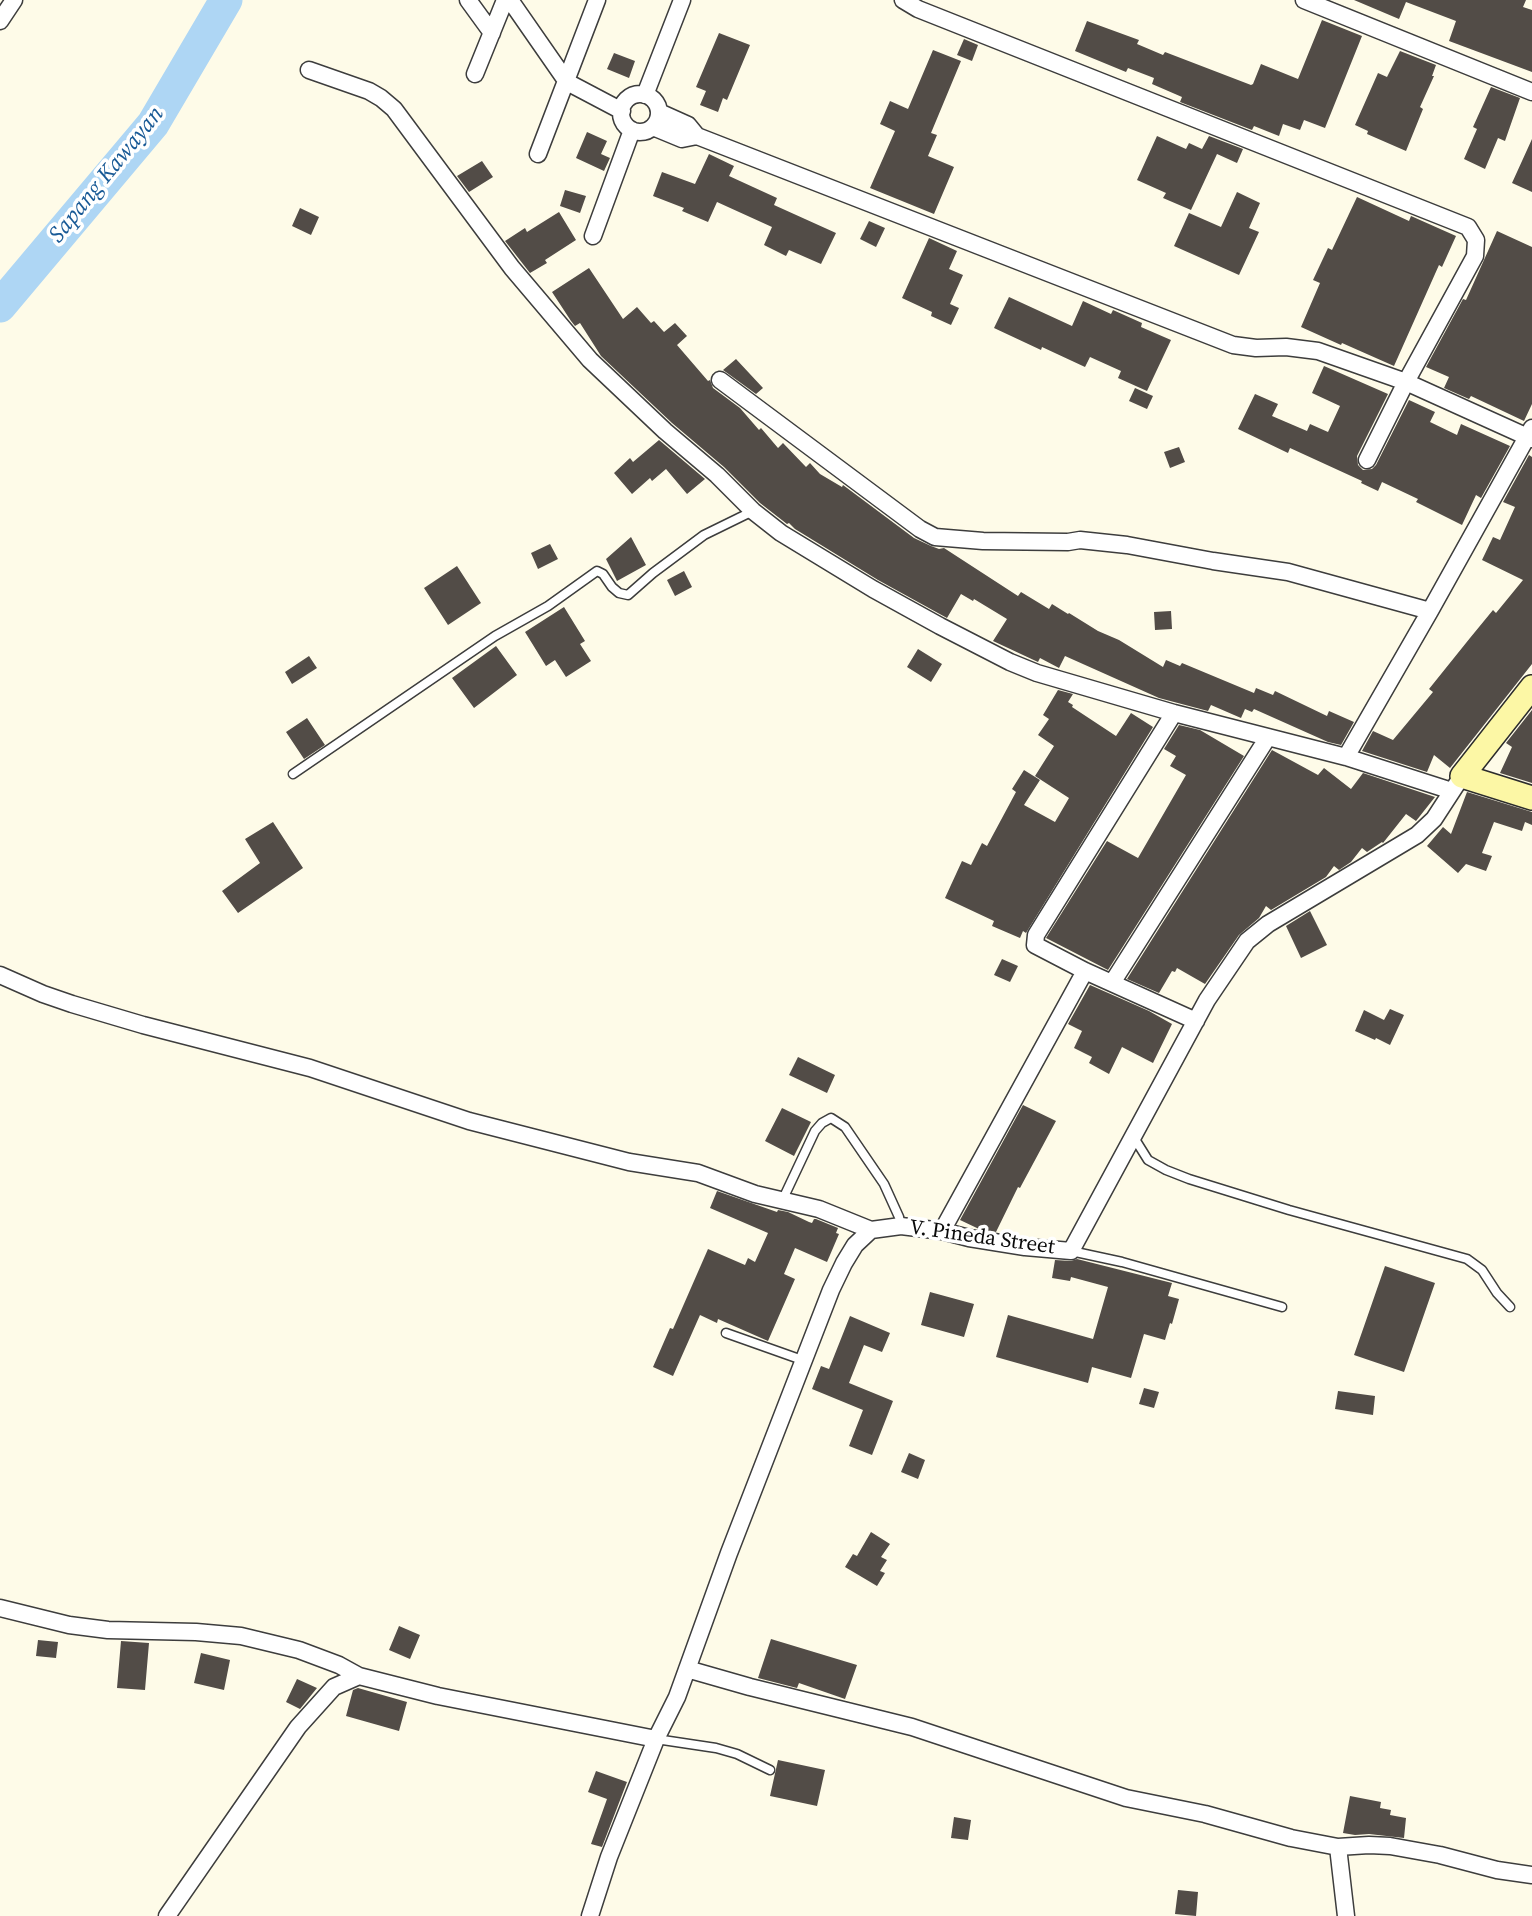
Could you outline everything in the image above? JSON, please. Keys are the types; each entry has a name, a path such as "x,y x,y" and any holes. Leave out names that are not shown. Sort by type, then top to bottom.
{"street":[{"path":"0,21 15,0"},
{"path":"468,0 492,33"},
{"path":"475,74 507,0 567,82 622,111"},
{"path":"538,154 597,0"},
{"path":"645,95 682,0"},
{"path":"903,0 918,9 1468,227 1476,240 1475,256 1367,460"},
{"path":"1304,0 1532,92"},
{"path":"309,70 381,97 394,109 512,268 563,330 624,394 781,533 873,589 1010,662 1037,673 1174,713 1346,757 1457,784 1532,797"},
{"path":"645,95 657,105 656,119 647,131 639,132 625,125 622,111 624,103 630,97 645,95"},
{"path":"656,119 682,139 697,136 1233,345 1318,351 1406,382 1530,434 1346,757"},
{"path":"593,236 632,130"},
{"path":"720,380 920,529 935,537 983,541 1080,540 1127,545 1288,572 1430,611"},
{"name":"V. Pineda Street","path":"871,1230 901,1226 1025,1247 1071,1251 1207,1000 1247,942 1268,924 1417,835 1434,818 1532,687"},
{"path":"1174,713 1036,935 1035,945 1085,971 1196,1021"},
{"path":"1112,983 1268,737"},
{"path":"942,1231 1085,971"},
{"path":"0,975 72,1004 310,1068 469,1121 629,1162 698,1173 755,1194 819,1209 871,1230 856,1245 844,1263 729,1553 687,1670 609,1857 590,1916"},
{"path":"0,1608 69,1625 108,1630 241,1636 299,1650 339,1665 359,1676 438,1696 656,1739"},
{"path":"687,1670 912,1727 1126,1798 1205,1814 1291,1838 1338,1847 1390,1846 1440,1854 1497,1870 1532,1875"},
{"path":"167,1916 298,1727 334,1687 359,1676"},
{"path":"1338,1847 1346,1916"}],"lane":[{"path":"293,774 495,636 548,606 597,571 603,574 619,593 628,595 704,535 753,511"},
{"path":"782,1201 815,1131 831,1118 845,1127 884,1184 900,1217 901,1226"},
{"path":"1133,1136 1148,1160 1189,1179 1289,1210 1467,1259 1482,1270 1510,1307"},
{"path":"1071,1251 1122,1262 1282,1307"},
{"path":"726,1333 805,1361"},
{"path":"656,1739 716,1748 737,1754 770,1770"}],"building":[{"path":"1354,0 1526,0 1523,7 1532,10 1532,72 1449,41 1456,21 1406,2 1399,19"},
{"path":"1322,20 1362,36 1325,128 1304,120 1300,130 1283,124 1279,136 1254,126 1252,130 1180,102 1182,97 1152,84 1154,78 1128,68 1126,72 1075,51 1087,21 1139,40 1137,44 1163,55 1165,52 1251,85 1261,64 1298,79"},
{"path":"719,33 750,45 727,100 723,98 718,112 700,105 706,91 696,87"},
{"path":"964,39 978,45 972,61 957,55"},
{"path":"933,50 961,61 931,133 937,135 928,156 954,167 934,214 870,188 895,131 880,124 890,101 908,109"},
{"path":"1400,51 1436,65 1420,107 1423,109 1406,151 1367,134 1368,131 1355,125 1378,73 1387,77"},
{"path":"614,53 635,61 629,78 607,69"},
{"path":"1491,87 1520,98 1505,141 1498,138 1485,169 1464,159 1477,129 1473,127"},
{"path":"587,132 607,141 601,154 610,158 604,171 576,158"},
{"path":"1157,136 1186,149 1189,143 1202,149 1209,136 1243,149 1237,163 1217,154 1191,210 1163,198 1166,193 1137,180"},
{"path":"1532,139 1532,192 1512,183"},
{"path":"709,154 734,166 729,176 777,198 774,205 836,233 821,264 789,250 786,256 764,245 772,227 717,202 708,222 682,211 684,208 653,196 662,172 695,184"},
{"path":"482,161 493,177 469,192 457,176"},
{"path":"565,190 586,196 580,213 560,206"},
{"path":"1237,192 1260,203 1249,228 1259,232 1239,275 1174,246 1189,213 1221,227"},
{"path":"1357,197 1409,221 1411,216 1456,236 1442,267 1439,265 1394,366 1301,327 1320,283 1313,280 1328,248 1332,250"},
{"path":"300,208 319,217 311,235 292,226"},
{"path":"559,212 576,240 530,273 505,241 525,228 527,232"},
{"path":"869,221 885,228 876,247 860,239"},
{"path":"1497,231 1532,247 1532,404 1524,421 1471,396 1469,399 1444,388 1449,377 1426,367 1463,299 1466,300"},
{"path":"929,238 957,251 949,269 963,275 950,304 959,308 951,325 931,316 932,312 902,298"},
{"path":"589,268 623,319 637,307 651,323 654,321 664,332 675,323 687,336 677,345 708,381 710,380 713,388 740,408 778,448 783,443 806,467 810,463 820,474 842,487 843,485 914,538 939,549 944,548 1018,596 1021,592 1049,609 1052,604 1163,667 1166,660 1180,666 1182,663 1254,693 1256,688 1273,695 1275,691 1327,716 1329,711 1354,722 1341,745 1328,742 1254,709 1252,712 1245,709 1241,718 1211,705 1208,711 1159,698 1065,656 1059,668 1040,658 1038,662 993,641 1007,619 974,599 973,601 961,594 947,618 878,580 787,524 672,423 601,356 580,323 575,326 571,321 552,292"},
{"path":"1009,297 1072,326 1083,301 1111,314 1113,310 1142,323 1141,327 1171,340 1147,391 1118,378 1121,371 1090,357 1085,367 994,328"},
{"path":"736,359 763,388 756,394 723,370"},
{"path":"1324,366 1388,394 1357,456 1358,465 1363,470 1372,469 1376,465 1409,400 1435,412 1430,422 1457,435 1461,424 1510,446 1481,498 1476,495 1462,525 1382,482 1378,491 1290,448 1288,453 1238,429 1255,394 1278,404 1272,416 1307,431 1310,424 1328,432 1340,406 1312,393"},
{"path":"1135,388 1153,396 1147,409 1129,401"},
{"path":"659,440 705,479 687,494 666,469 652,481 650,478 632,494 614,473 630,458 633,462"},
{"path":"1179,447 1185,462 1170,468 1164,452"},
{"path":"1529,455 1532,457 1532,664 1450,768 1434,755 1427,772 1362,751 1373,731 1393,740 1433,692 1429,689 1470,638 1493,610 1496,613 1523,580 1482,560 1493,537 1500,540 1515,507 1503,502"},
{"path":"631,537 646,565 617,581 606,559"},
{"path":"550,544 558,559 538,569 531,553"},
{"path":"457,566 481,603 448,625 424,588"},
{"path":"684,571 692,587 675,596 667,580"},
{"path":"564,607 585,641 580,644 591,661 566,677 555,660 546,666 525,632"},
{"path":"1171,611 1172,629 1155,630 1154,612"},
{"path":"496,646 517,675 474,708 452,678"},
{"path":"918,649 942,664 931,682 907,667"},
{"path":"309,656 317,668 292,684 285,672"},
{"path":"1058,690 1073,694 1068,702 1072,707 1116,736 1131,713 1153,727 1026,933 1023,931 1020,938 992,926 994,921 945,898 962,861 971,865 982,843 987,846 1016,792 1012,789 1024,770 1040,780 1024,805 1055,822 1069,798 1035,776 1054,746 1038,735 1049,719 1043,715"},
{"path":"1532,710 1532,783 1500,773 1512,747 1506,743"},
{"path":"307,718 325,745 304,759 286,732"},
{"path":"1179,725 1200,730 1244,756 1108,970 1046,938 1107,841 1138,858 1186,775 1170,766 1176,756 1164,749"},
{"path":"1272,750 1318,775 1324,768 1351,789 1363,773 1435,797 1416,821 1406,814 1383,843 1367,852 1362,848 1351,862 1339,870 1334,866 1326,877 1271,910 1266,906 1259,918 1239,935 1205,984 1177,968 1175,972 1172,971 1159,993 1127,979"},
{"path":"1467,792 1532,812 1532,825 1525,822 1522,831 1494,822 1482,853 1492,856 1486,871 1466,864 1458,873 1427,846 1443,827 1451,834"},
{"path":"273,822 303,868 238,913 222,891 260,863 245,839"},
{"path":"1310,911 1327,945 1301,958 1286,926"},
{"path":"1002,959 1018,966 1010,982 994,975"},
{"path":"1090,985 1172,1024 1153,1063 1122,1047 1109,1074 1089,1063 1092,1057 1074,1048 1082,1031 1068,1024"},
{"path":"1390,1009 1404,1015 1390,1045 1355,1031 1364,1010 1384,1020"},
{"path":"798,1057 835,1075 827,1093 789,1075"},
{"path":"1023,1105 1056,1121 996,1232 979,1229 960,1220"},
{"path":"782,1108 811,1122 794,1156 765,1141"},
{"path":"717,1191 777,1212 788,1212 812,1223 816,1219 838,1228 836,1233 839,1234 827,1262 795,1248 784,1274 795,1279 768,1341 718,1319 717,1323 700,1315 673,1376 653,1367 708,1249 745,1265 748,1258 755,1262 768,1233 710,1208"},
{"path":"1077,1259 1172,1283 1168,1296 1179,1299 1172,1324 1170,1323 1165,1340 1144,1334 1131,1378 1092,1367 1088,1383 996,1357 1008,1315 1093,1339 1108,1287 1071,1277 1070,1281 1052,1278 1055,1260"},
{"path":"1385,1266 1435,1283 1404,1372 1354,1355"},
{"path":"930,1292 974,1304 964,1337 921,1325"},
{"path":"850,1316 890,1333 882,1352 864,1345 849,1383 893,1401 872,1455 849,1446 863,1410 812,1389 821,1366 829,1369"},
{"path":"1144,1388 1159,1392 1154,1408 1139,1404"},
{"path":"1338,1391 1375,1396 1373,1415 1335,1409"},
{"path":"909,1453 925,1460 918,1479 901,1472"},
{"path":"871,1532 890,1544 881,1557 887,1560 880,1571 885,1573 877,1586 845,1567 853,1554 857,1556"},
{"path":"399,1626 420,1635 410,1659 389,1650"},
{"path":"771,1639 857,1665 845,1699 799,1683 797,1688 758,1678"},
{"path":"38,1640 58,1642 56,1658 36,1656"},
{"path":"121,1641 149,1643 145,1690 117,1688"},
{"path":"201,1653 230,1660 224,1690 194,1683"},
{"path":"297,1679 317,1688 300,1709 286,1702"},
{"path":"358,1688 407,1702 399,1731 346,1716 353,1690"},
{"path":"778,1760 825,1770 817,1806 770,1796"},
{"path":"596,1771 627,1782 602,1847 591,1844 607,1799 588,1792"},
{"path":"1350,1796 1381,1802 1380,1808 1391,1810 1390,1815 1406,1818 1404,1838 1343,1833"},
{"path":"954,1817 971,1820 968,1840 951,1838"},
{"path":"1178,1890 1198,1892 1196,1916 1175,1914"}],"waterway":[{"name":"Sapang Kawayan","path":"0,306 153,124 226,0"}]}
